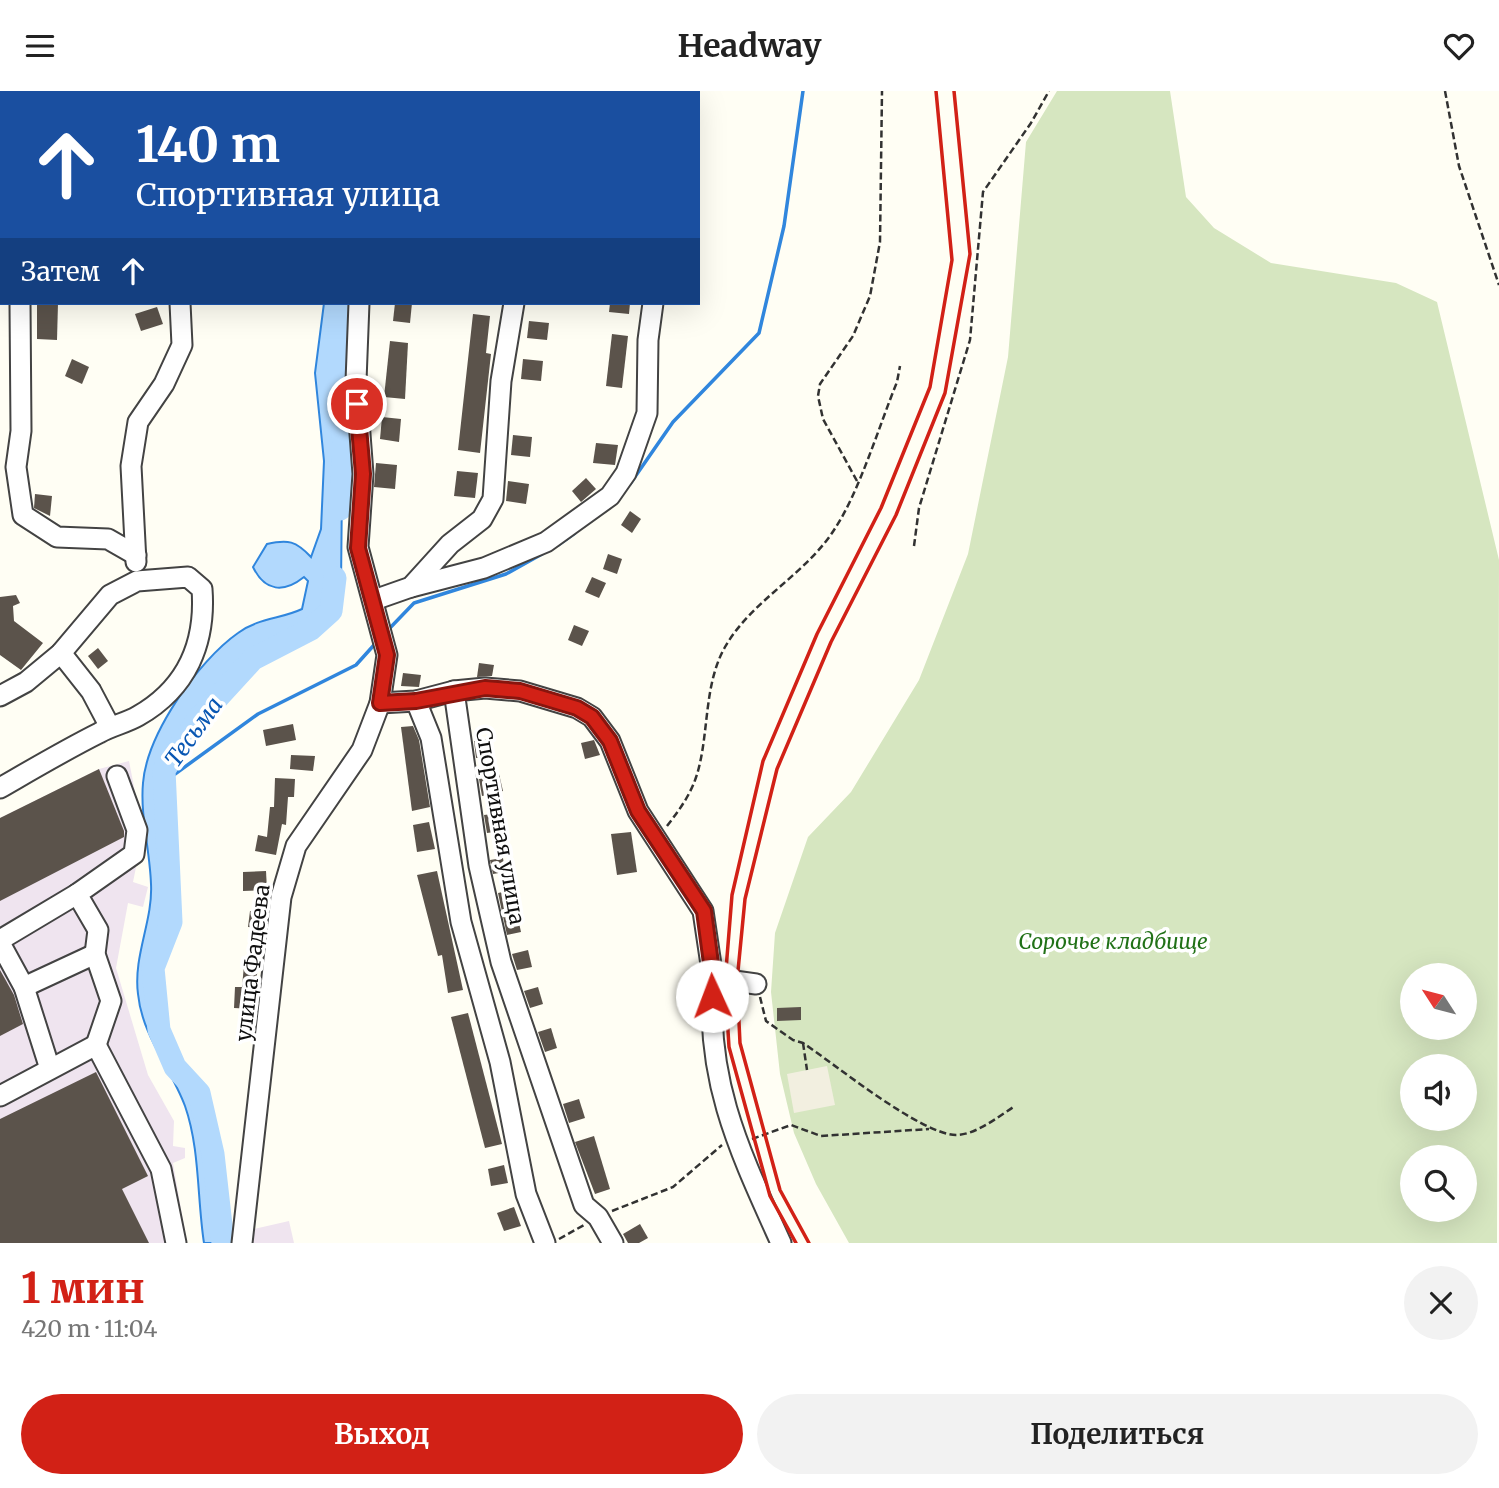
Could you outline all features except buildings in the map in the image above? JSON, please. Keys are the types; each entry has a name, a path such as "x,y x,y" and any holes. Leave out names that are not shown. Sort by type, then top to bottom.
{"street":[{"path":"20,305 21,431 16,467 23,515 57,537 108,539 136,555"},
{"path":"137,581 131,466 138,422 164,384 183,345 180,305"},
{"name":"улица Фадеева","path":"242,1243 281,897 296,846 362,750 380,703 387,655 358,548 363,474 356,381 359,305"},
{"path":"411,587 450,544 482,519 493,499 501,381 514,305"},
{"path":"374,600 411,587 484,568 534,547 610,496 626,473 647,413 648,340 653,305"},
{"path":"0,696 26,682 61,653 110,595 137,581 188,577 202,589 204,616 193,662 166,695 138,716 110,727 0,788"},
{"path":"61,653 91,691 110,727"},
{"path":"380,703 416,701 454,691 485,688 520,691 577,708 592,717 610,741 638,811 704,911 713,978 710,1015 714,1059 737,1141 781,1243"},
{"name":"Спортивная улица","path":"454,691 479,866 502,962 584,1205 598,1217 613,1243"},
{"path":"416,701 431,738 461,922 499,1062 526,1194 545,1243"},
{"path":"50,1069 24,987 0,942 78,894 134,853 137,830 117,776"},
{"path":"0,1096 96,1045 111,1001 94,954 97,930 78,894"},
{"path":"24,987 94,954"},
{"path":"713,978 756,984"},
{"path":"96,1045 161,1169 176,1243"}],"path":[{"path":"857,481 823,419 818,396 820,384 853,336 870,296 880,242 882,91"},
{"path":"914,546 919,508 970,340 983,192 1031,123 1049,91"},
{"path":"1445,91 1459,166 1499,285"},
{"path":"656,840 686,802 698,771 708,699 725,647 753,613 796,575 835,530 897,383 900,366"},
{"path":"756,984 766,1021 793,1040 803,1042 929,1129"},
{"path":"803,1042 807,1070"},
{"path":"673,1187 726,1142 755,1139 791,1125 821,1136 929,1129 958,1135 979,1128 1015,1106"}],"shaded area":[{"path":"129,761 143,833 133,882 148,887 143,907 128,903 116,968 148,1075 174,1121 173,1146 185,1148 185,1158 173,1163 187,1243 0,1243 0,818 99,769"},
{"path":"827,1066 835,1105 794,1113 787,1074"},
{"path":"289,1221 294,1243 249,1243 249,1230"}],"green space":[{"name":"Сорочье кладбище","path":"1057,91 1170,91 1186,197 1214,228 1271,263 1396,283 1437,302 1499,560 1497,1243 849,1243 816,1184 794,1133 780,1074 771,992 775,933 808,837 851,792 919,680 968,554 1008,357 1026,142"}],"water":[{"path":"324,305 341,305 336,351 342,486 341,587 335,604 315,623 278,635 248,653 192,715 175,749 159,798 169,859 168,887 151,990 157,1027 169,1055 192,1085 212,1158 212,1221 216,1243 204,1243 190,1122 179,1092 145,1024 138,994 138,966 151,898 143,783 154,743 164,721 207,661 246,628 302,609 308,581 304,577 289,586 276,587 263,581 253,567 267,544 274,542 291,543 311,557 321,529 324,461 315,373"}],"waterway":[{"path":"630,484 673,422 759,333 784,226 803,91"},
{"name":"Тесьма","path":"340,509 344,446 338,349 343,305"},
{"path":"558,545 575,533"},
{"path":"388,630 414,603 506,574 542,554"},
{"name":"Тесьма","path":"223,1243 213,1154 199,1093 175,1067 159,1030 153,968 171,922 164,770 199,718 253,659 311,629 331,611 335,578"},
{"path":"164,782 258,714 356,665 374,645"}],"railway":[{"path":"796,1243 770,1196 729,1047 725,982 732,895 763,761 817,634 881,508 930,387 952,260 936,91"},
{"path":"809,1243 780,1190 740,1043 737,981 745,899 777,769 831,642 896,515 945,393 970,254 954,91"}],"route":[{"path":"357,404 363,474 358,548 387,655 380,703 416,701 454,691 485,688 520,691 577,708 592,717 610,741 638,811 704,911 713,978 712,996"}]}
